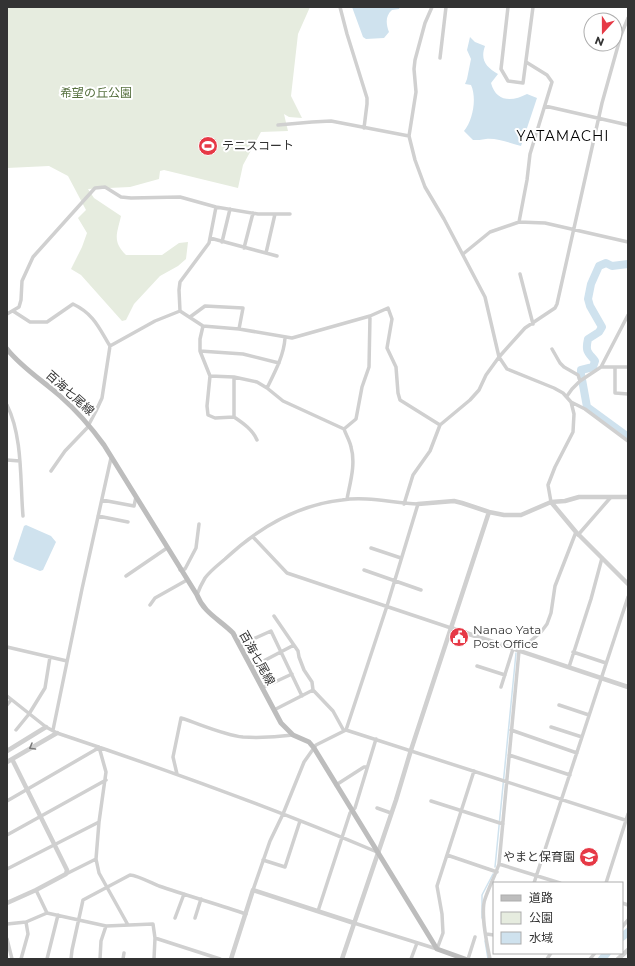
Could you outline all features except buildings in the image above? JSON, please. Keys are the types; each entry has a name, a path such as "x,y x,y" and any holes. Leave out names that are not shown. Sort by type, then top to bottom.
{"main road":[{"name":"百海七尾線","path":"7,349 31,372 61,397 88,424 136,497 203,607 233,633 281,723 293,735 309,742 314,748 437,949"},
{"path":"437,949 465,959"}],"street":[{"path":"340,7 367,98 364,128"},
{"path":"432,7 425,23 415,60 414,69 416,92 409,136 415,160 425,187 463,254 485,297 499,357 507,369 554,388 567,396 571,402 574,414 573,432 555,467 548,485 551,502 577,534 628,584"},
{"path":"440,58 446,7"},
{"path":"508,7 501,69 508,81 523,83 533,7"},
{"path":"404,504 413,475 430,451 440,425 470,400 479,390 486,375 499,357 526,328 555,308 557,304 600,119 621,35 628,18"},
{"path":"519,222 530,154 552,82 547,75 526,62"},
{"path":"545,106 628,125"},
{"path":"278,125 331,122 409,136"},
{"path":"7,314 20,305 22,281 33,257 95,188 105,187 121,197 180,198 216,207 253,213 290,214"},
{"path":"180,311 180,282 209,243 216,207"},
{"path":"222,242 230,209"},
{"path":"244,248 253,213"},
{"path":"266,253 275,214"},
{"path":"463,254 490,232 519,222 544,223 628,242"},
{"path":"210,238 277,256"},
{"path":"520,274 533,324"},
{"path":"13,311 30,322 47,322 73,304 90,314 110,346 102,398 96,411 87,428 65,451 52,471"},
{"path":"190,317 205,306 243,308 239,329"},
{"path":"180,311 203,326 239,329 292,338 370,316 388,308 392,319 387,348 396,367 400,400 440,425"},
{"path":"110,346 155,321 180,311"},
{"path":"567,396 582,380 602,367 628,315"},
{"path":"344,429 356,419 362,387 369,367 370,316"},
{"path":"203,326 200,339 200,351 210,376 207,406 208,415 215,418 234,417 245,424 257,440"},
{"path":"267,388 285,347 285,338"},
{"path":"552,350 564,368 578,375 582,380"},
{"path":"200,351 243,354 279,363"},
{"path":"602,367 628,367"},
{"path":"615,367 615,393 628,394"},
{"path":"210,376 234,377 257,382 283,401 344,429 351,446 352,456 347,499"},
{"path":"234,377 234,417"},
{"path":"571,402 585,409 628,441"},
{"path":"7,405 13,421 20,461 23,516"},
{"path":"66,874 68,870 66,865 40,817 27,789 9,761 55,732 67,661 111,458"},
{"path":"7,460 20,461"},
{"path":"102,500 134,506 136,497"},
{"path":"197,595 205,578 232,553 253,537 274,522 314,506 347,499 404,504 454,501 504,516 520,515 551,502 565,501 579,497 628,497"},
{"path":"501,687 516,650 541,632 547,624 551,613 555,586 577,534 611,497"},
{"path":"345,731 387,606 418,504"},
{"path":"342,959 489,512"},
{"path":"98,516 128,522"},
{"path":"180,570 185,569 196,548 199,524"},
{"path":"253,537 287,573 628,687"},
{"path":"126,576 167,548"},
{"path":"371,548 401,558"},
{"path":"568,667 591,599 602,558"},
{"path":"364,570 421,590"},
{"path":"150,605 155,598 187,580"},
{"path":"534,882 628,597"},
{"path":"274,616 298,651 304,670 312,682 313,690 333,711 345,731"},
{"path":"240,645 271,631 302,696"},
{"path":"252,667 294,645"},
{"path":"7,647 67,661"},
{"path":"490,959 486,934 484,900 497,872 499,864 503,824 504,781 509,755 516,650"},
{"path":"573,652 606,663"},
{"path":"16,730 29,714 45,688 50,657"},
{"path":"477,666 505,676"},
{"path":"262,688 292,674"},
{"path":"274,710 313,690"},
{"path":"7,696 46,727 55,732 177,774 342,837 378,853"},
{"path":"7,705 11,700"},
{"path":"559,705 589,715"},
{"path":"177,774 173,757 181,718 233,735 244,737 293,735"},
{"path":"7,750 46,727"},
{"path":"552,727 582,737"},
{"path":"511,730 577,753"},
{"path":"231,959 270,841 283,814 304,762 316,745 345,731 411,750 627,821"},
{"path":"318,911 350,813 355,808 376,739"},
{"path":"99,747 106,772 106,780 99,822 96,859 99,873 128,925"},
{"path":"7,801 99,747"},
{"path":"509,755 570,776"},
{"path":"336,785 364,767 367,767"},
{"path":"254,890 437,949 443,933 438,886 474,771"},
{"path":"7,835 106,780"},
{"path":"431,801 503,824"},
{"path":"377,808 391,813"},
{"path":"606,882 628,814"},
{"path":"263,860 285,867 300,821"},
{"path":"7,869 99,822"},
{"path":"447,855 497,872"},
{"path":"7,903 96,859"},
{"path":"499,864 557,882"},
{"path":"71,959 83,900 130,875 135,875 140,879 246,914"},
{"path":"36,890 47,913"},
{"path":"175,918 184,894"},
{"path":"195,918 201,899"},
{"path":"7,924 26,922 47,913 106,926 153,924 155,938 154,959"},
{"path":"47,959 58,916"},
{"path":"21,959 28,934 26,922"},
{"path":"100,959 103,930 106,926"},
{"path":"486,934 493,935"},
{"path":"468,959 476,937"},
{"path":"7,938 12,959"},
{"path":"155,938 220,959"},
{"path":"411,959 417,943"},
{"path":"618,959 628,950"},
{"path":"123,959 124,953"}],"green space":[{"name":"希望の丘公園","path":"7,7 310,7 298,34 291,96 302,118 289,117 284,114 288,131 261,132 243,165 238,188 164,170 160,171 159,179 130,187 88,189 94,198 121,216 117,233 117,241 126,255 162,255 179,243 188,242 186,259 178,266 160,276 134,304 126,320 122,321 81,275 71,269 87,233 78,218 86,210 68,176 49,166 7,168"}],"water":[{"path":"352,7 400,7 399,9 392,10 388,15 387,23 389,32 384,38 366,39 363,37"},
{"path":"470,37 475,42 485,46 483,55 485,63 490,69 498,74 491,83 497,94 505,99 521,97 527,94 537,98 521,146 495,139 473,140 464,131 470,121 474,102 471,85 465,84 471,59 467,50"},
{"path":"26,525 51,536 56,542 43,570 40,571 13,559 24,526"}],"waterway":[{"path":"628,264 612,266 606,263 599,266 591,284 588,299 590,306 602,327 599,332 588,339 588,352 595,361 593,367 581,370 587,407 628,437"},
{"path":"495,867 516,653"},
{"path":"482,918 482,895 493,874"},
{"path":"623,936 628,932"},
{"path":"485,941 488,959"},
{"path":"602,959 606,954"}],"place":[{"name":"テニスコート","path":"208,146"},
{"name":"Nanao Yata Post Office","path":"459,637"},
{"name":"やまと保育園","path":"589,857"}],"district":[{"name":"YATAMACHI","path":"563,136"}]}
